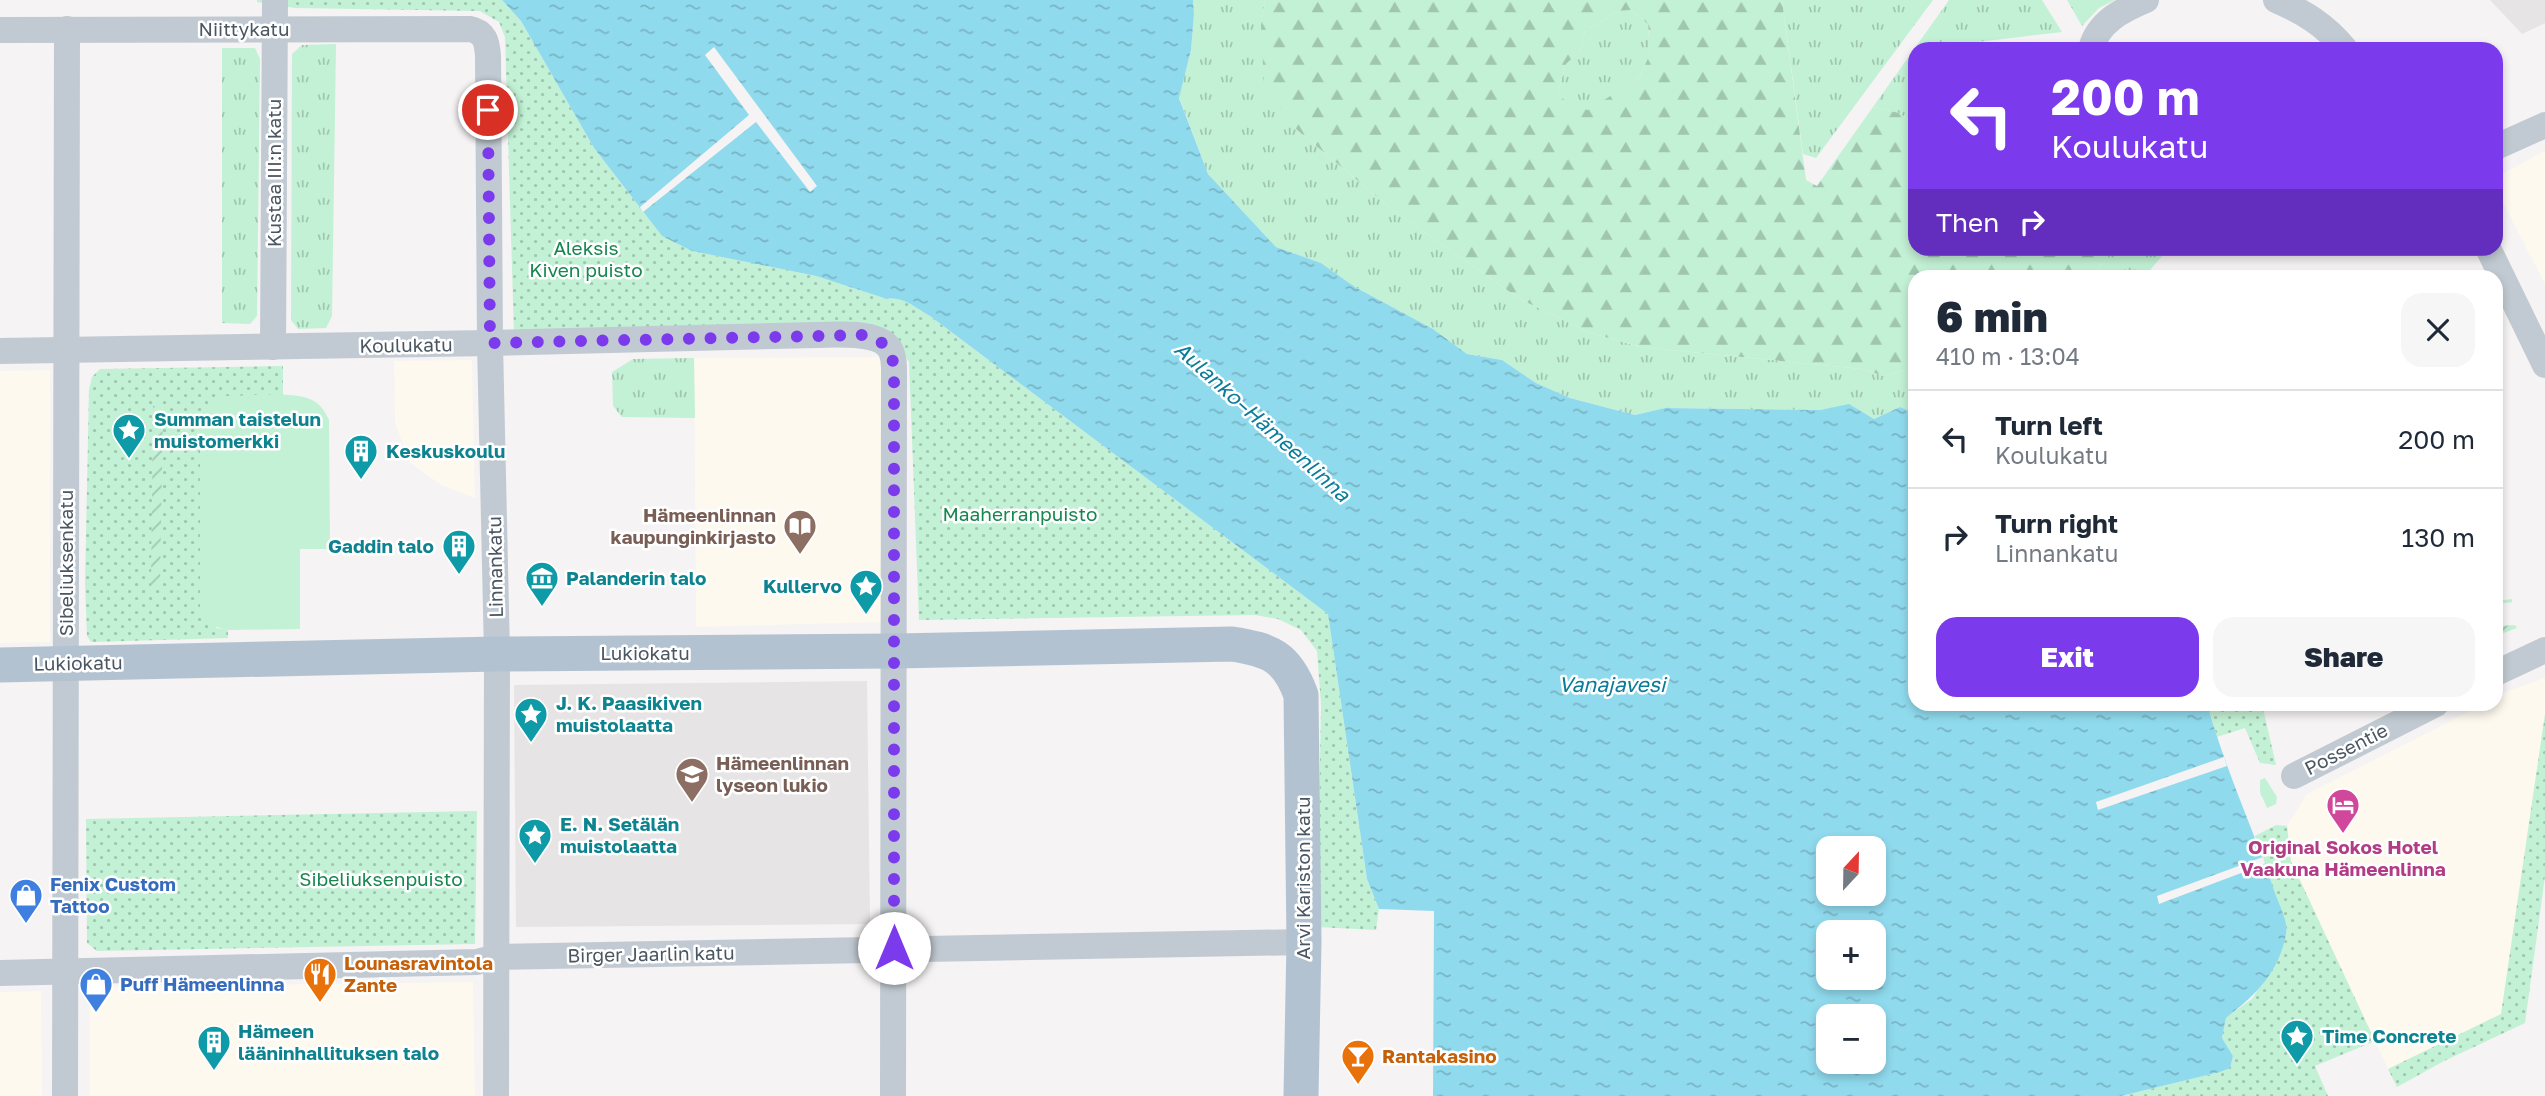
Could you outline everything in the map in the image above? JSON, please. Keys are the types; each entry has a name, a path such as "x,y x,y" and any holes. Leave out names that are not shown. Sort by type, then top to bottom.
{"main road":[{"name":"Lukiokatu","path":"0,665 497,654 896,651 1232,644 1257,648 1275,655 1285,664"},
{"name":"Arvi Kariston katu","path":"1285,664 1298,687 1303,716 1304,943 1301,1096"}],"street":[{"name":"Kustaa III:n katu","path":"273,347 275,0"},
{"path":"2093,42 2106,22 2126,8 2146,0"},
{"path":"2276,0 2304,12 2332,33 2339,42"},
{"name":"Sibeliuksenkatu","path":"65,1096 67,29"},
{"name":"Niittykatu","path":"0,30 470,29 481,33 485,38"},
{"name":"Linnankatu","path":"485,38 488,56 490,343 497,654 496,1096"},
{"path":"2503,144 2545,125"},
{"path":"2503,279 2545,365"},
{"name":"Koulukatu","path":"0,351 863,335 879,340 891,351 894,368 896,651"},
{"path":"2503,670 2545,650"},
{"path":"893,1096 896,651"},
{"name":"Possentie","path":"2294,776 2422,711"},
{"name":"Birger Jaarlin katu","path":"0,973 477,962 496,957 894,948 1304,943"}],"shaded area":[{"path":"2490,0 2545,0 2545,23 2522,34"},
{"path":"2545,151 2545,284 2503,203 2503,173"},
{"path":"882,357 884,622 696,627 694,358"},
{"path":"472,360 475,498 441,485 410,463 395,423 394,361"},
{"path":"50,370 50,642 0,643 0,371"},
{"path":"2545,678 2545,714 2501,1014 2388,1069 2291,861 2287,826 2307,794 2470,711 2503,711 2503,694"},
{"name":"Hämeenlinnan lyseon lukio","path":"867,681 870,924 516,927 514,685"},
{"path":"473,982 475,1096 90,1096 90,987"},
{"path":"41,991 42,1096 0,1096 0,992"}],"green space":[{"path":"257,0 502,0 521,21 594,148 662,236 692,251 816,276 910,304 930,316 1328,614 1367,879 1379,909 1376,930 1317,927 1321,704 1317,651 1301,630 1278,619 1255,615 919,620 909,362 898,343 514,334 505,37 499,22 480,11 295,8"},
{"path":"1193,0 1265,0 1261,25 1296,129 1394,211 1520,299 1588,332 1640,347 1862,369 1884,376 1908,369 1908,410 1900,407 1874,419 1849,405 1820,410 1665,408 1635,415 1570,398 1536,383 1502,360 1467,354 1433,329 1355,287 1321,263 1276,247 1208,174 1179,97 1191,50"},
{"path":"1265,0 1782,0 1806,180 1817,186 1873,107 1899,113 1908,120 1908,256 2108,256 2097,270 1908,270 1908,369 1884,376 1862,369 1640,347 1588,332 1520,299 1394,211 1296,129 1264,86 1261,25","holes":["1631,10 1648,24 1650,54 1639,78 1588,110 1569,106 1558,92 1566,64 1580,51 1585,31 1618,11"]},
{"path":"1782,0 1933,0 1816,158 1803,154"},
{"path":"1949,0 2042,0 2062,32 1978,42 1919,42"},
{"path":"2067,0 2115,0 2099,8 2082,26"},
{"path":"1631,10 1648,24 1650,54 1639,78 1588,111 1568,106 1558,92 1566,64 1580,51 1585,31 1618,11"},
{"path":"336,44 332,316 326,328 298,329 291,320 292,54 302,45"},
{"path":"222,48 255,48 260,59 257,316 250,324 222,323"},
{"path":"1908,57 1908,120 1899,113 1873,107"},
{"path":"2108,256 2162,256 2150,270 2097,270"},
{"path":"694,358 695,418 622,417 613,406 612,372 633,359"},
{"path":"283,366 283,396 224,396 216,628 228,630 228,638 91,642 87,636 85,584 89,390 92,377 100,369"},
{"path":"224,396 304,397 318,404 329,420 330,549 300,549 300,629 228,630 210,623 200,608 200,432 208,411"},
{"path":"153,406 163,406 160,583 151,587"},
{"path":"2515,625 2517,628 2503,633 2503,626"},
{"path":"2209,711 2264,711 2276,765 2260,763 2245,728 2217,737"},
{"path":"2545,714 2545,876 2525,1023 2444,1061 2397,1087 2388,1069 2501,1014"},
{"path":"2265,778 2277,797 2276,804 2267,808 2260,792 2260,780"},
{"name":"Sibeliuksenpuisto","path":"477,811 475,944 97,951 87,943 86,819"},
{"path":"2276,825 2287,826 2291,861 2375,1041 2315,1066 2328,1096 2121,1096 2220,1072 2230,1067 2233,1056 2222,1038 2226,1018 2253,998 2287,931 2255,836"}],"water":[{"name":"Vanajavesi","path":"502,0 1193,0 1191,50 1179,98 1208,174 1276,247 1321,263 1355,287 1433,329 1467,354 1502,360 1536,383 1570,398 1635,415 1665,408 1820,410 1849,404 1874,419 1900,407 1908,410 1908,711 2209,711 2287,930 2278,960 2265,982 2226,1018 2222,1038 2233,1056 2230,1068 2121,1096 1433,1096 1434,911 1379,909 1367,879 1328,614 930,316 910,304 816,276 692,251 662,236 594,148 521,21"}],"pier":[{"path":"714,47 817,186 810,192 756,122 643,212 640,207 749,115 705,55"},
{"path":"2224,757 2227,766 2098,810 2096,802"},
{"path":"2263,857 2265,864 2159,904 2157,896"}],"place":[{"name":"Summan taistelun muistomerkki","path":"129,460"},
{"name":"Keskuskoulu","path":"361,481"},
{"name":"Hämeenlinnan kaupunginkirjasto","path":"800,556"},
{"name":"Gaddin talo","path":"459,576"},
{"name":"Palanderin talo","path":"542,608"},
{"name":"Kullervo","path":"866,616"},
{"name":"J. K. Paasikiven muistolaatta","path":"531,744"},
{"name":"Hämeenlinnan lyseon lukio","path":"692,804"},
{"name":"Original Sokos Hotel Vaakuna Hämeenlinna","path":"2343,835"},
{"name":"E. N. Setälän muistolaatta","path":"535,865"},
{"name":"Fenix Custom Tattoo","path":"26,925"},
{"name":"Lounasravintola Zante","path":"320,1004"},
{"name":"Puff Hämeenlinna","path":"96,1014"},
{"name":"Time Concrete","path":"2297,1066"},
{"name":"Hämeen lääninhallituksen talo","path":"214,1072"},
{"name":"Rantakasino","path":"1358,1086"}],"route":[{"path":"488,110 490,343 863,335 879,340 891,351 894,368 896,651 894,948"}],"park label":[{"name":"Aleksis Kiven puisto","path":"586,259"},
{"name":"Maaherranpuisto","path":"1020,514"}],"water label":[{"name":"Aulanko–Hämeenlinna","path":"1262,422"}]}
